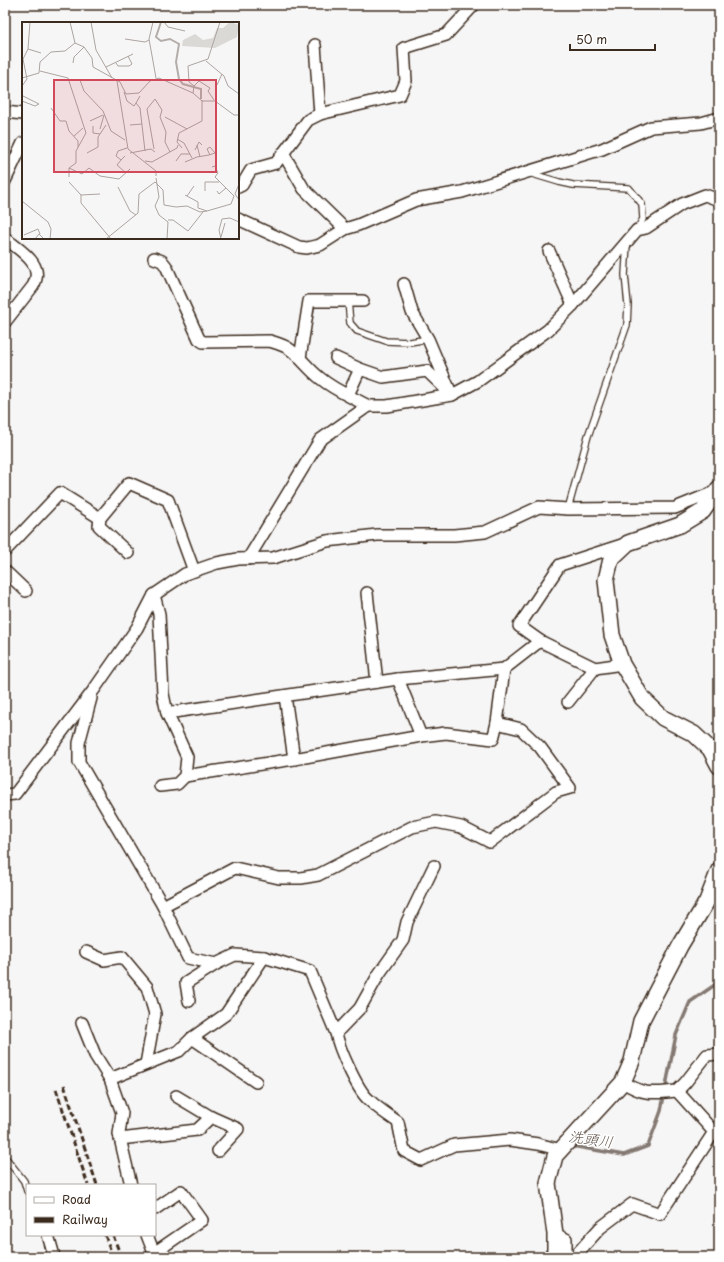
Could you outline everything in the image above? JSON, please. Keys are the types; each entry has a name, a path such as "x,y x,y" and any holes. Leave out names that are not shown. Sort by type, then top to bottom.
{"street":[{"path":"239,186 242,185 251,170 276,163 308,120 320,114 400,96 406,81 404,48 446,35 474,5"},
{"path":"315,45 320,114"},
{"path":"5,112 22,114"},
{"path":"239,219 299,246 307,248 320,245 345,228 358,225 416,200 462,192 602,149 651,127 700,123 719,118"},
{"path":"5,182 22,145"},
{"path":"283,153 304,189 345,228"},
{"path":"154,258 162,261 166,266 197,336 203,342 270,341 287,348 300,358 320,378 348,395 368,406 386,406 452,395 478,381 548,330 572,305 637,230 646,228 682,204 705,195 719,200"},
{"path":"5,238 32,260 37,275 33,286 5,322"},
{"path":"549,251 572,305"},
{"path":"404,284 412,312 428,339 452,395"},
{"path":"300,358 309,301 363,301"},
{"path":"336,358 360,369 383,377 427,371 452,395"},
{"path":"348,395 360,369"},
{"path":"248,558 320,440 368,406"},
{"path":"128,553 99,526 100,518 129,483 168,500 194,571"},
{"path":"5,795 16,794 93,691 137,628 154,595 185,574 217,563 238,559 273,558 327,541 377,535 454,535 485,532 538,508 675,508 718,489"},
{"path":"622,664 595,668 540,640 519,626 560,565 680,525 703,511 718,489"},
{"path":"5,551 60,493 100,518"},
{"path":"628,543 611,559 606,580 612,635 622,664 642,698 663,718 694,734 710,749 719,766"},
{"path":"5,571 26,591"},
{"path":"367,593 377,682"},
{"path":"154,595 159,614 163,694 167,713 187,757 185,776"},
{"path":"167,713 398,679 504,669 540,640"},
{"path":"568,702 595,668"},
{"path":"160,786 177,784 185,776 294,759 421,736 446,733 493,738 497,723 504,669"},
{"path":"398,679 421,736"},
{"path":"93,691 79,743 79,762 163,906 188,958 216,964"},
{"path":"285,696 294,759"},
{"path":"163,906 235,868 279,878 301,878 318,875 412,828 436,822 461,828 490,842 556,792 570,788 540,748 520,729 497,723"},
{"path":"336,1033 360,1008 379,974 403,940 407,922 434,866"},
{"path":"552,1257 554,1251 555,1234 548,1183 555,1156 623,1082 632,1061 641,1021 680,946 707,901 719,870"},
{"path":"86,952 104,960 122,957 147,987 155,1014 146,1064"},
{"path":"189,1001 186,983 216,964 234,955 264,957 310,971 354,1078 367,1099 398,1122 404,1150 421,1160 454,1145 510,1140 538,1144 561,1150"},
{"path":"110,1079 179,1050 192,1038 226,1014 264,957"},
{"path":"82,1023 95,1055 110,1079 122,1113 119,1134 131,1184"},
{"path":"192,1038 256,1082"},
{"path":"623,1082 636,1090 652,1094 677,1091 707,1055 719,1054"},
{"path":"570,1257 574,1257 600,1228 632,1204 660,1214 714,1132 677,1091"},
{"path":"176,1096 211,1117 238,1129 218,1151"},
{"path":"120,1139 197,1130 211,1117"},
{"path":"147,1236 154,1253 202,1220 181,1191 156,1208"},
{"path":"555,1234 566,1239 566,1257"},
{"path":"48,1236 54,1256 52,1257"}],"lane":[{"path":"527,172 574,185 629,188 642,204 643,219 637,230"},
{"path":"568,509 588,436 627,325 628,305 625,275 627,242"},
{"path":"348,301 350,324 356,330 386,341 410,342 428,339"},
{"path":"5,1157 24,1181 26,1188"}],"waterway":[{"name":"洗頭川","path":"569,1147 624,1155 648,1146 661,1111 676,1035 690,1002 719,982"}],"railway":[{"path":"64,1085 97,1184"},
{"path":"56,1089 88,1184"},
{"path":"105,1236 113,1257"},
{"path":"113,1236 121,1257"}]}
